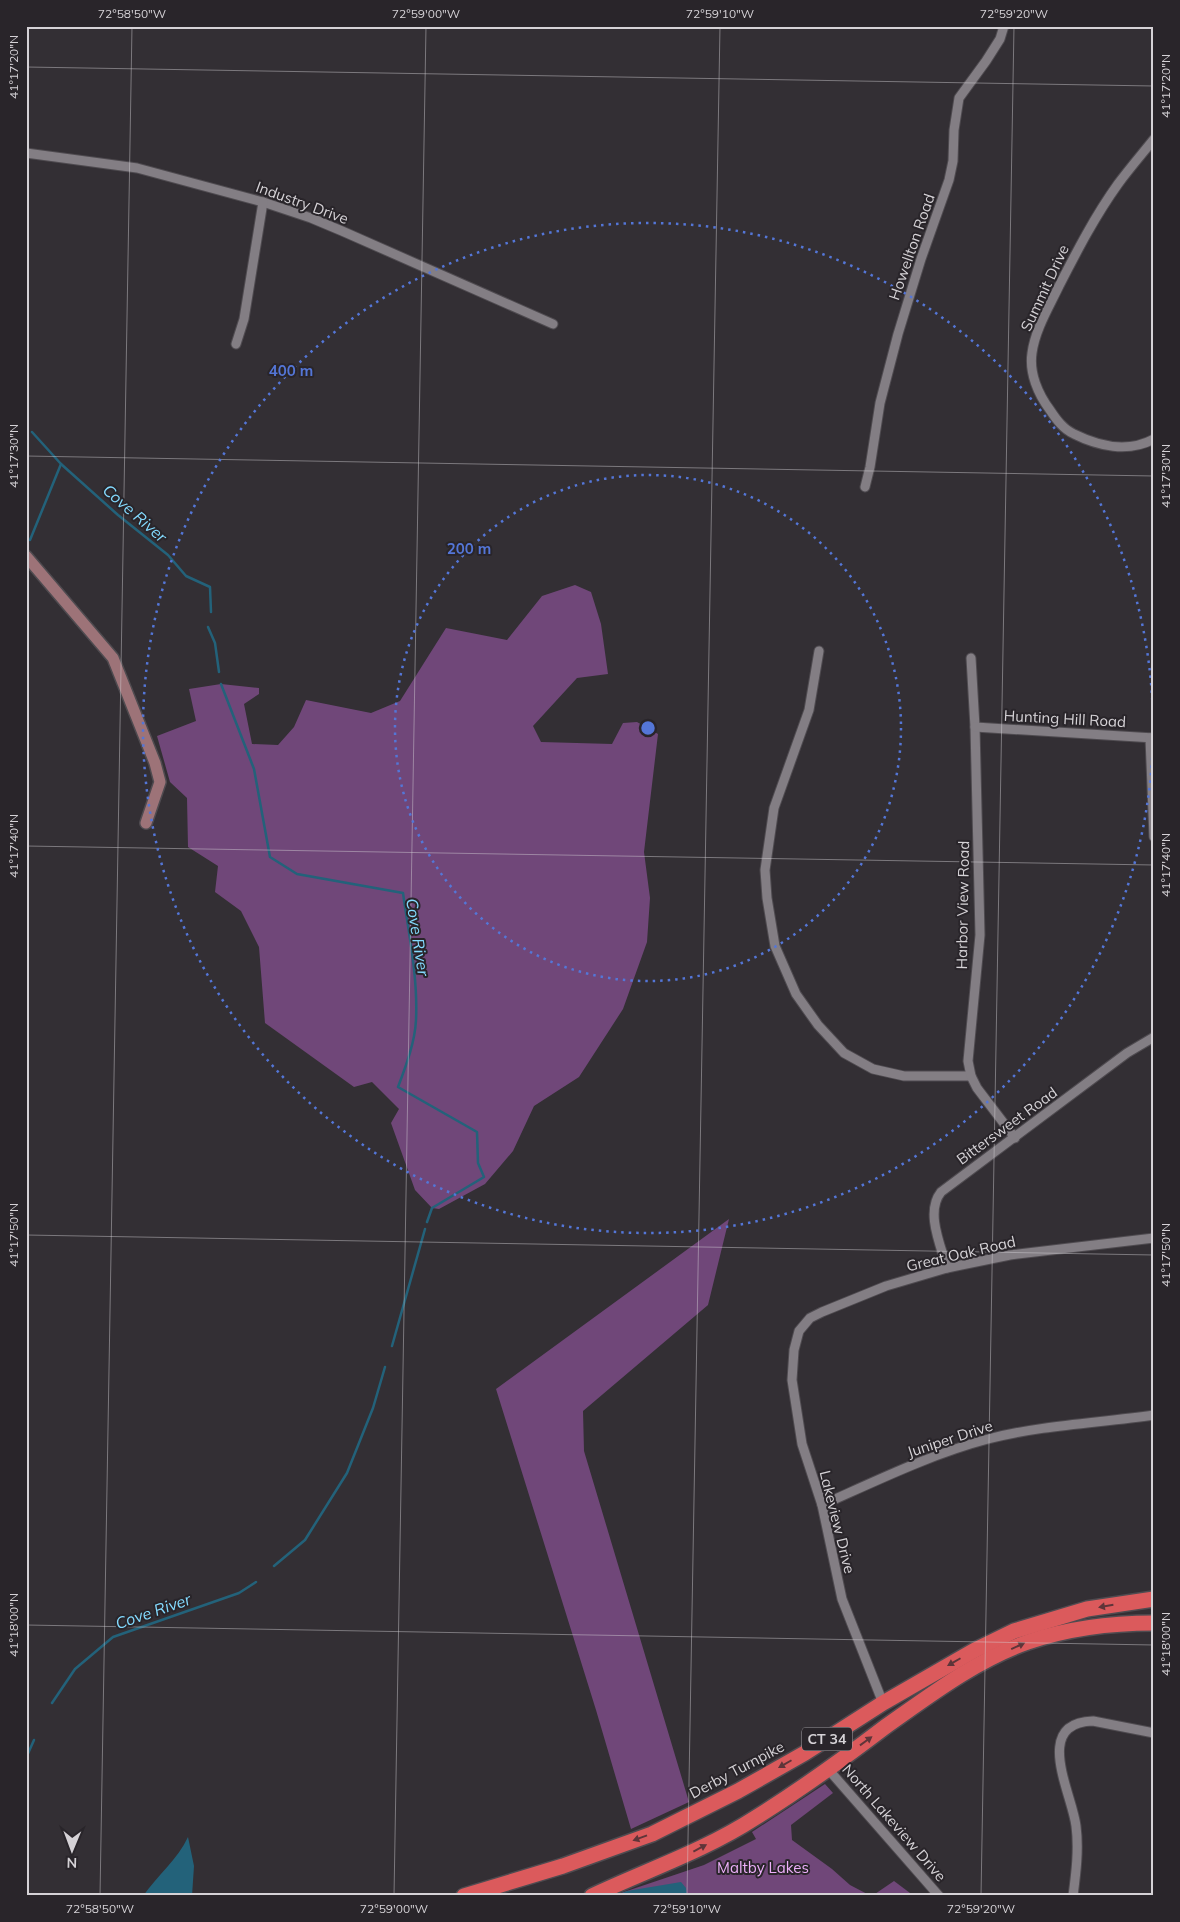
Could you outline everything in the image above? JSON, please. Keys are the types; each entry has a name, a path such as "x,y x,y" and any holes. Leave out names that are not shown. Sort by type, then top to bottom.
{"highway":[{"name":"Derby Turnpike","path":"464,1896 563,1866 652,1834 738,1791 805,1753 883,1703 975,1650 1014,1631 1087,1609 1154,1599"},
{"name":"CT 34","path":"592,1896 695,1852 754,1819 828,1769 928,1696 976,1666 1026,1643 1089,1627 1121,1623 1154,1623"}],"street":[{"name":"Howellton Road","path":"865,487 880,403 898,334 921,259 949,180 953,161 954,130 959,98 1000,39 1004,26"},
{"name":"Summit Drive","path":"1154,140 1118,185 1086,235 1039,329 1032,354 1033,373 1038,390 1059,422 1070,432 1085,439 1114,447 1139,445 1154,440"},
{"name":"Industry Drive","path":"26,154 138,168 263,202 312,218 553,324"},
{"path":"236,344 244,319 263,202"},
{"path":"26,556 113,658 120,673 155,763 160,782 146,823"},
{"path":"819,651 809,710 774,808 765,870 767,898 775,946 796,994 818,1025 844,1053 873,1069 904,1076 971,1076"},
{"name":"Harbor View Road","path":"971,658 975,727 980,935 968,1061 971,1076 977,1088 1015,1138"},
{"name":"Hunting Hill Road","path":"975,727 1152,738"},
{"path":"1152,738 1154,837"},
{"name":"Bittersweet Road","path":"946,1268 935,1222 934,1207 937,1197 947,1186 1015,1138 1127,1054 1154,1038"},
{"name":"Great Oak Road","path":"795,1342 802,1326 816,1314 886,1286 946,1268 1010,1256 1154,1238"},
{"name":"Lakeview Drive","path":"795,1342 792,1364 794,1395 802,1444 822,1505 842,1599 883,1703"},
{"name":"Juniper Drive","path":"822,1505 912,1466 988,1439 1154,1415"},
{"path":"1073,1896 1078,1847 1072,1806 1058,1758 1058,1748 1062,1738 1066,1731 1084,1722 1093,1721 1154,1733"},
{"name":"North Lakeview Drive","path":"828,1769 939,1896"}],"green space":[{"path":"575,585 591,592 601,624 608,674 577,678 533,726 541,742 612,744 623,723 637,722 658,734 644,852 650,898 647,942 623,1009 579,1077 534,1106 513,1151 485,1184 439,1209 432,1208 415,1190 391,1123 399,1109 372,1082 354,1087 265,1023 259,947 241,911 215,892 218,866 188,847 187,798 170,782 157,736 196,721 189,689 221,684 259,688 259,694 244,704 252,744 278,745 294,727 306,700 371,713 400,701 446,628 507,640 542,596"},
{"path":"729,1219 708,1305 583,1411 584,1451 689,1802 631,1829 496,1389"},
{"name":"Maltby Lakes","path":"825,1784 833,1793 791,1825 792,1840 832,1869 850,1885 871,1896 612,1896 704,1865 756,1839 752,1832"},
{"path":"894,1881 910,1893 906,1896 872,1896"}],"water":[{"path":"188,1837 194,1866 192,1896 143,1896 179,1853"},
{"path":"681,1882 686,1888 687,1896 614,1896 627,1891"}],"waterway":[{"name":"Cove River","path":"32,432 61,464 118,515 168,555 186,576 210,587 211,612"},
{"path":"30,540 61,464"},
{"name":"Cove River","path":"208,627 215,643 219,672"},
{"name":"Cove River","path":"221,684 254,769 270,857 297,874 403,893 414,972 416,1020 412,1045 398,1087 477,1132 478,1163 484,1177 432,1208 427,1222"},
{"name":"Cove River","path":"392,1346 425,1229"},
{"name":"Cove River","path":"274,1566 305,1540 347,1473 373,1408 385,1367"},
{"name":"Cove River","path":"52,1703 75,1669 113,1637 239,1593 256,1582"},
{"name":"Cove River","path":"26,1758 34,1740"}]}
